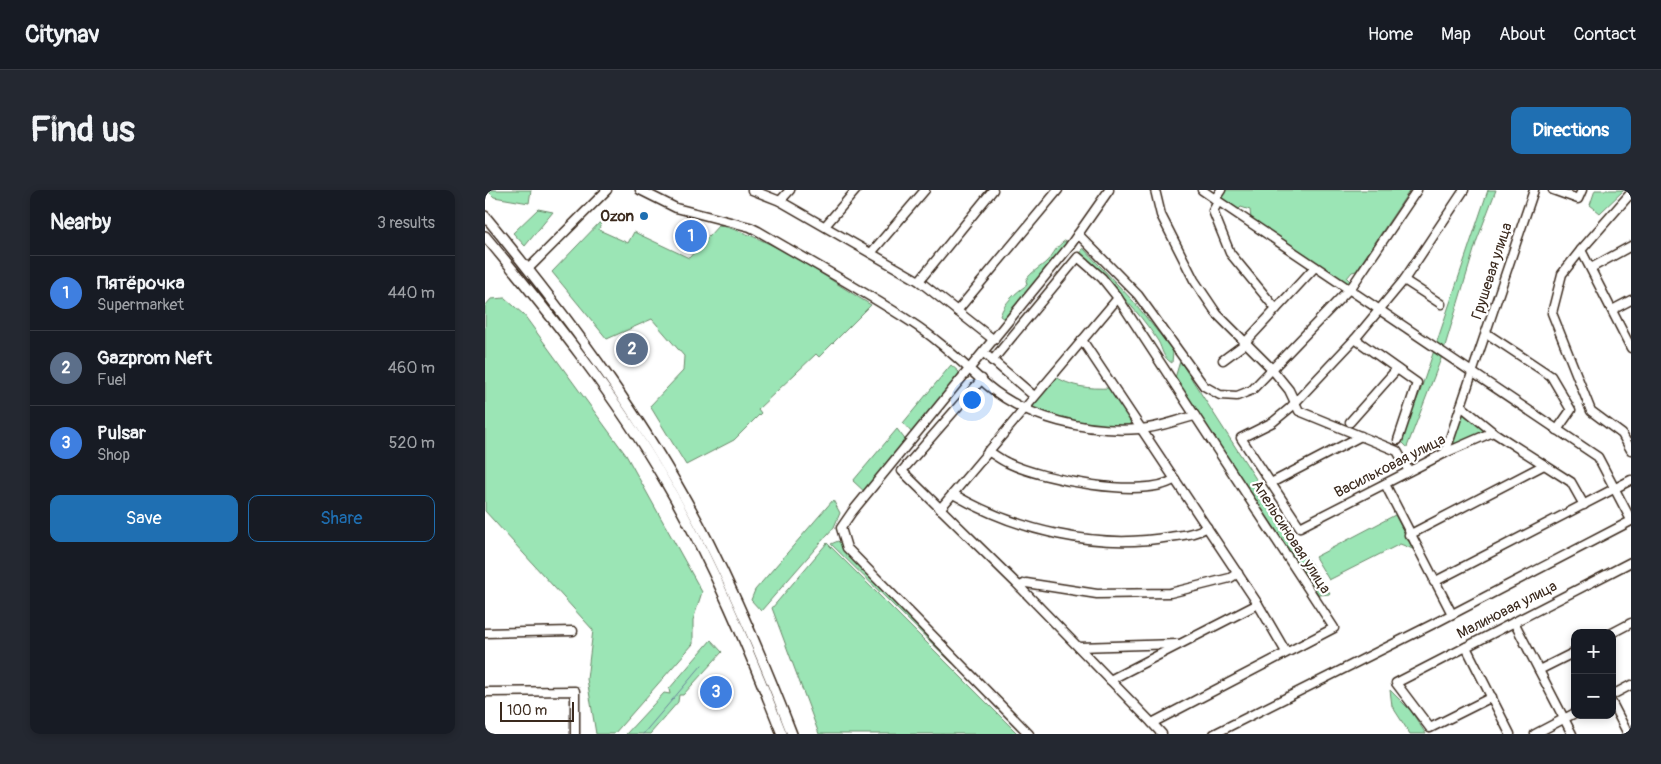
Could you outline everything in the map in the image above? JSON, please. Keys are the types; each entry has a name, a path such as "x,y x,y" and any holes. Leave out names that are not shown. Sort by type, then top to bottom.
{"main road":[{"path":"485,216 588,347 672,476 709,543 753,636 792,734"},
{"path":"485,236 587,365 666,483 723,592 782,734"},
{"path":"763,687 773,684"}],"street":[{"path":"528,269 607,190"},
{"path":"640,190 676,208 750,226 759,231 911,322 969,368 988,386 1024,408 1061,422 1095,428 1141,429 1195,416"},
{"path":"751,190 780,201 919,281 994,340"},
{"path":"780,201 790,190"},
{"path":"825,226 856,190"},
{"path":"871,253 925,190"},
{"path":"919,281 993,190"},
{"path":"957,311 1058,190"},
{"path":"1029,734 847,548 842,537 841,528 969,368 984,354 1078,234 1109,190"},
{"path":"1155,190 1161,215 1194,280 1217,314 1272,369 1289,390 1299,411 1397,450 1409,471"},
{"path":"1202,190 1598,457 1631,520 1452,614 1214,734"},
{"path":"1221,190 1213,211 1230,253 1276,309"},
{"path":"1078,234 1138,295 1204,386 1220,395 1237,396 1252,390 1349,290 1417,190"},
{"path":"1361,436 1271,483 1241,438 1273,422 1295,403 1355,339 1404,280 1464,190"},
{"name":"Грушевая улица","path":"1445,453 1534,190"},
{"path":"1553,190 1578,198 1582,190"},
{"path":"1631,193 1562,274 1552,313 1591,411 1622,434 1631,450"},
{"path":"1591,268 1631,246"},
{"path":"1581,250 1631,348"},
{"name":"Апельсиновая улица","path":"992,361 1077,257 1102,278 1118,298 1334,628 1152,723"},
{"path":"1223,360 1245,342 1315,267"},
{"path":"1404,280 1441,304"},
{"path":"941,509 1118,298"},
{"path":"1612,310 1631,300"},
{"name":"Грушевая улица","path":"1486,333 1551,376 1571,410 1557,430"},
{"path":"1355,339 1417,383 1397,440"},
{"path":"1082,340 1238,573 1286,652"},
{"path":"984,354 1034,396"},
{"path":"1350,422 1397,369"},
{"path":"982,379 902,471 1020,586 1162,734"},
{"path":"1461,406 1493,432 1571,482 1584,505"},
{"name":"Васильковая улица","path":"1271,483 1300,527 1445,453 1493,432"},
{"path":"989,451 1008,463 1049,477 1089,485 1144,486 1166,484 1175,479"},
{"path":"1409,535 1544,465"},
{"path":"1434,582 1631,480"},
{"path":"1385,484 1409,535 1452,614"},
{"path":"953,494 968,503 1025,525 1052,533 1103,541 1156,539 1190,534 1207,527"},
{"name":"Малиновая улица","path":"1492,697 1430,728 1396,683 1631,562"},
{"path":"1020,586 1026,583 1097,594 1170,593 1230,578 1238,573"},
{"path":"1111,680 1258,604"},
{"path":"1514,622 1572,734"},
{"path":"1616,631 1631,624"},
{"path":"485,633 573,631"},
{"path":"1079,647 1179,644"},
{"path":"1467,647 1511,734"},
{"path":"1539,670 1571,654"},
{"path":"1616,693 1631,685"},
{"path":"485,692 575,691 575,734"},
{"path":"1616,711 1628,734"},
{"path":"1535,734 1571,715"}],"green space":[{"path":"487,190 531,190 529,203 494,197"},
{"path":"1226,190 1410,190 1356,271 1352,272 1347,278 1350,281 1347,284 1251,219 1250,210 1241,207 1237,211 1220,199"},
{"path":"1488,190 1496,190 1477,240 1442,356 1407,447 1400,440 1420,392"},
{"path":"1595,190 1624,190 1600,213 1590,205"},
{"path":"538,209 553,212 525,246 513,233"},
{"path":"602,220 599,230 628,243 634,232 689,258 719,225 740,231 798,259 871,305 819,357 816,354 758,409 761,413 734,440 686,465 650,406 683,371 684,356 652,319 607,339 552,272"},
{"path":"1066,240 1059,255 1039,277 1008,322 1000,316 1011,298 1027,285 1026,280 1028,277 1047,261 1059,245"},
{"path":"1083,248 1134,302 1173,351 1172,363 1164,356 1158,341 1141,318 1080,254"},
{"path":"505,298 524,315 626,455 702,592 693,620 693,644 614,734 596,734 587,679 593,630 485,511 485,306 491,299"},
{"path":"1180,361 1330,594 1319,595 1175,378"},
{"path":"951,365 959,372 956,385 913,434 903,423"},
{"path":"1053,375 1066,382 1080,386 1110,388 1132,421 1129,428 1074,423 1032,409 1029,404"},
{"path":"1462,414 1465,414 1484,427 1485,430 1483,434 1453,446 1451,442"},
{"path":"897,429 907,442 867,494 853,481"},
{"path":"833,500 840,513 834,527 761,611 751,600 755,590"},
{"path":"1395,515 1413,549 1400,544 1329,580 1315,557"},
{"path":"838,541 954,662 952,663 831,544"},
{"path":"827,543 1018,734 819,734 772,608"},
{"path":"711,640 722,652 683,695 679,695 678,702 650,734 626,734 664,693 670,694 669,689"},
{"path":"1390,690 1411,711 1426,734 1410,734 1392,706"}],"waterway":[{"path":"643,734 702,665"}],"place":[{"name":"Ozon","path":"644,216"},
{"name":"Пятёрочка","path":"691,236"},
{"name":"Gazprom Neft","path":"632,349"},
{"name":"Pulsar","path":"716,692"}]}
